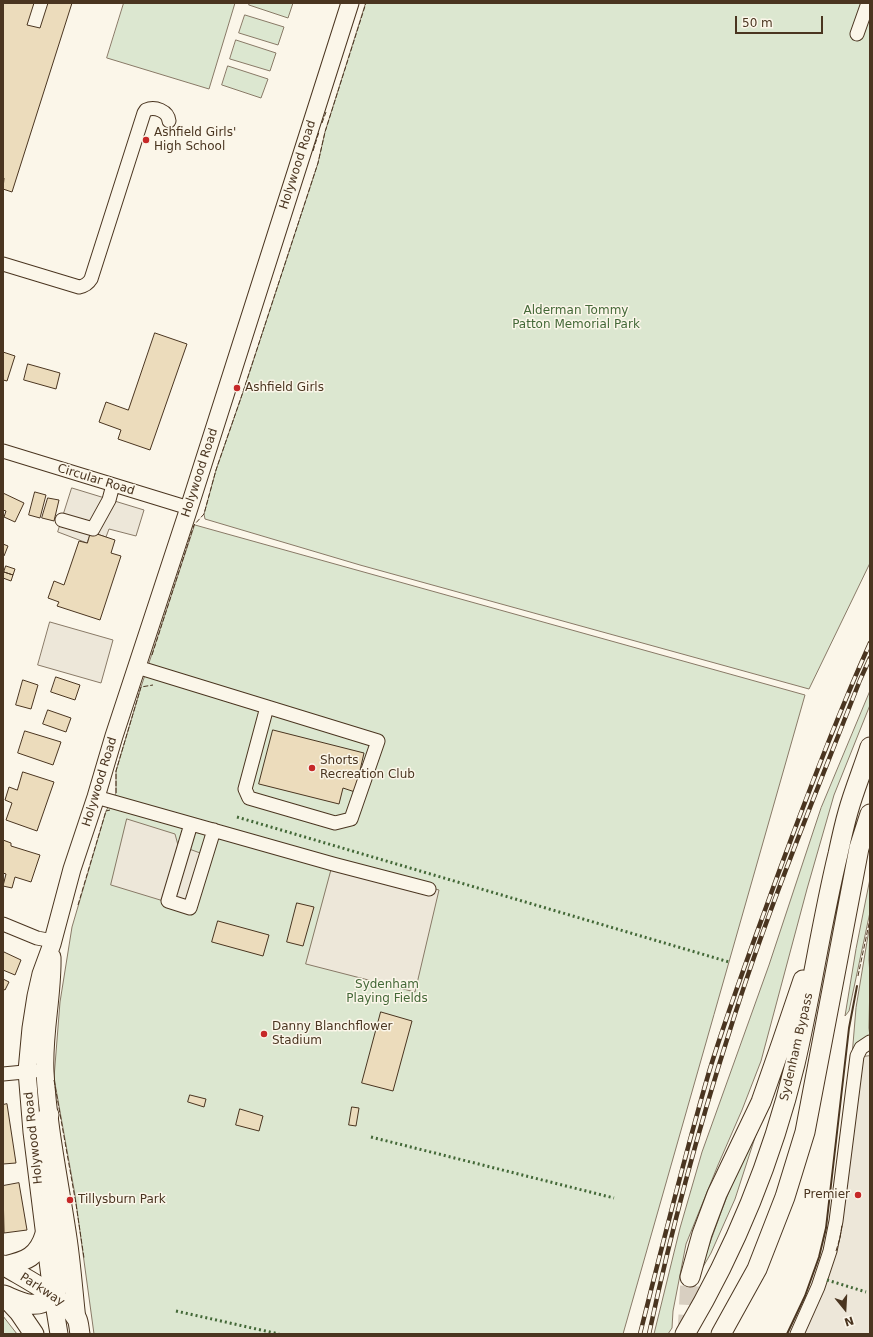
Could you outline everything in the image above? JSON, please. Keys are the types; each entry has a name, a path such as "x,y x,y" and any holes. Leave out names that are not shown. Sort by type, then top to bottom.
{"highway":[{"name":"Sydenham Bypass","path":"685,1334 702,1307 733,1244 757,1186 776,1129 794,1066 807,1012 831,883 848,812 870,747"},
{"name":"Sydenham Bypass","path":"721,1334 757,1269 785,1197 805,1132 858,848 870,814"},
{"path":"690,1277 702,1234 717,1194 761,1102 802,982 817,953"},
{"path":"3,1294 34,1305 44,1304 53,1296 60,1286 60,1274 42,1123 49,1115"},
{"path":"4,1266 21,1262 30,1257 40,1247 45,1234"},
{"name":"Parkway","path":"4,1266 67,1306 79,1327"},
{"path":"3,1294 19,1312 34,1334"}],"main road":[{"name":"Holywood Road","path":"59,1334 32,1132 27,1071 36,996 72,869 96,797 114,736 189,508 350,3"},
{"name":"Holywood Road","path":"52,943 53,974 48,1018 45,1071 49,1115 68,1240 79,1327"}],"street":[{"path":"857,34 868,3"},
{"path":"3,264 79,287 89,283 144,113 146,110 154,108 166,113 169,116 169,121"},
{"name":"Circular Road","path":"3,451 189,508"},
{"path":"62,520 94,529 109,500 113,485"},
{"path":"137,667 267,706 378,741 351,819 334,823 249,798 245,789 267,706"},
{"path":"96,797 333,864 429,889"},
{"path":"191,824 168,901 190,908 214,830"},
{"path":"3,924 52,943"},
{"path":"796,1334 818,1287 830,1251 836,1221 857,1056 861,1048 870,1042"},
{"path":"3,1074 27,1071 45,1071"}],"green space":[{"path":"124,3 235,3 209,89 107,58"},
{"path":"250,3 293,3 288,18 249,5"},
{"name":"Alderman Tommy Patton Memorial Park","path":"366,3 870,3 870,563 809,689 360,565 205,519 204,514 216,470 318,163 325,132"},
{"path":"245,15 284,27 278,45 239,33"},
{"path":"236,40 276,53 270,71 230,59"},
{"path":"228,66 268,79 261,98 222,85"},
{"name":"Sydenham Playing Fields","path":"195,525 805,695 623,1334 94,1334 75,1195 54,1078 60,1002 72,927 106,811 116,793 116,771 141,687"},
{"path":"870,691 870,705 834,795 761,1061 686,1244 673,1311 672,1328 668,1334 654,1334 680,1228 702,1152 769,965 821,808"},
{"path":"870,879 870,912 849,1011 845,1016 856,949"},
{"path":"870,924 870,1037 852,1056 856,1008"},
{"path":"762,1116 735,1199 711,1253 699,1274 720,1214"},
{"path":"3,1316 17,1334 3,1334"}],"shaded area":[{"path":"72,488 144,510 136,536 109,529 106,537 91,532 87,543 58,532"},
{"path":"50,622 113,640 101,683 38,665"},
{"path":"127,819 175,834 178,845 203,854 193,910 111,885"},
{"path":"334,860 439,890 415,992 306,964"},
{"name":"Premier","path":"870,1056 870,1334 802,1334 827,1280 840,1238 862,1057"}],"building":[{"path":"3,3 34,3 27,25 40,28 48,3 72,3 12,192 3,189"},
{"path":"155,333 187,344 150,450 118,439 121,430 99,422 106,402 128,410"},
{"path":"3,352 15,356 7,381 3,380"},
{"path":"28,364 60,373 56,389 24,380"},
{"path":"35,492 46,495 40,518 29,515"},
{"path":"3,493 24,503 15,522 4,517 6,511 3,510"},
{"path":"48,498 59,500 54,521 42,518"},
{"path":"91,532 115,540 111,553 121,556 100,620 57,606 59,602 48,598 54,581 64,585 79,541 87,543"},
{"path":"3,544 8,546 4,556 3,556"},
{"path":"6,566 15,569 13,575 4,572"},
{"path":"4,572 13,575 11,581 3,578"},
{"path":"56,677 80,685 75,700 51,692"},
{"path":"23,680 38,685 31,709 16,705"},
{"path":"48,710 71,718 66,732 43,724"},
{"name":"Shorts Recreation Club","path":"273,730 364,753 355,792 343,788 339,804 259,784"},
{"path":"25,731 61,742 53,765 18,753"},
{"path":"23,772 54,782 37,831 6,820 12,803 5,800 9,787 17,790"},
{"path":"3,840 11,843 11,846 40,855 31,882 15,877 12,888 3,886 6,874 3,873"},
{"path":"297,903 314,907 303,946 287,942"},
{"path":"218,921 269,935 263,956 212,942"},
{"path":"4,952 21,960 15,975 3,970"},
{"path":"3,979 9,982 5,990 3,989"},
{"path":"381,1012 412,1021 393,1091 362,1083"},
{"path":"190,1095 206,1099 204,1107 188,1102"},
{"path":"7,1104 16,1163 3,1164 3,1105"},
{"path":"352,1107 359,1108 356,1126 349,1125"},
{"path":"240,1109 263,1116 259,1131 236,1125"},
{"path":"19,1183 27,1230 4,1233 3,1186"}],"tunnel":[{"path":"687,1334 690,1277"}],"railway":[{"path":"640,1334 691,1137 709,1072 724,1026 807,796 831,734 870,643"},
{"path":"649,1334 666,1257 696,1143 744,986 792,854 870,658"}],"hedge":[{"path":"237,817 729,962"},
{"path":"371,1137 614,1198"},
{"path":"827,1280 866,1292"},
{"path":"176,1311 279,1334"}],"fence":[{"path":"152,655 194,525 204,514 216,470 318,163 325,132 366,3"},
{"path":"322,123 326,112"},
{"path":"313,151 319,132"},
{"path":"116,793 116,771 141,687 153,685"},
{"path":"78,905 106,811 110,810"},
{"path":"858,976 870,919"},
{"path":"54,1080 84,1258"},
{"path":"836,1251 842,1225"}],"wall":[{"path":"787,1334 805,1296 819,1257 826,1228 849,1028 857,986"}],"place":[{"name":"Ashfield Girls' High School","path":"146,140"},
{"name":"Ashfield Girls","path":"237,388"},
{"name":"Shorts Recreation Club","path":"312,768"},
{"name":"Danny Blanchflower Stadium","path":"264,1034"},
{"name":"Premier","path":"858,1195"},
{"name":"Tillysburn Park","path":"70,1200"}]}
